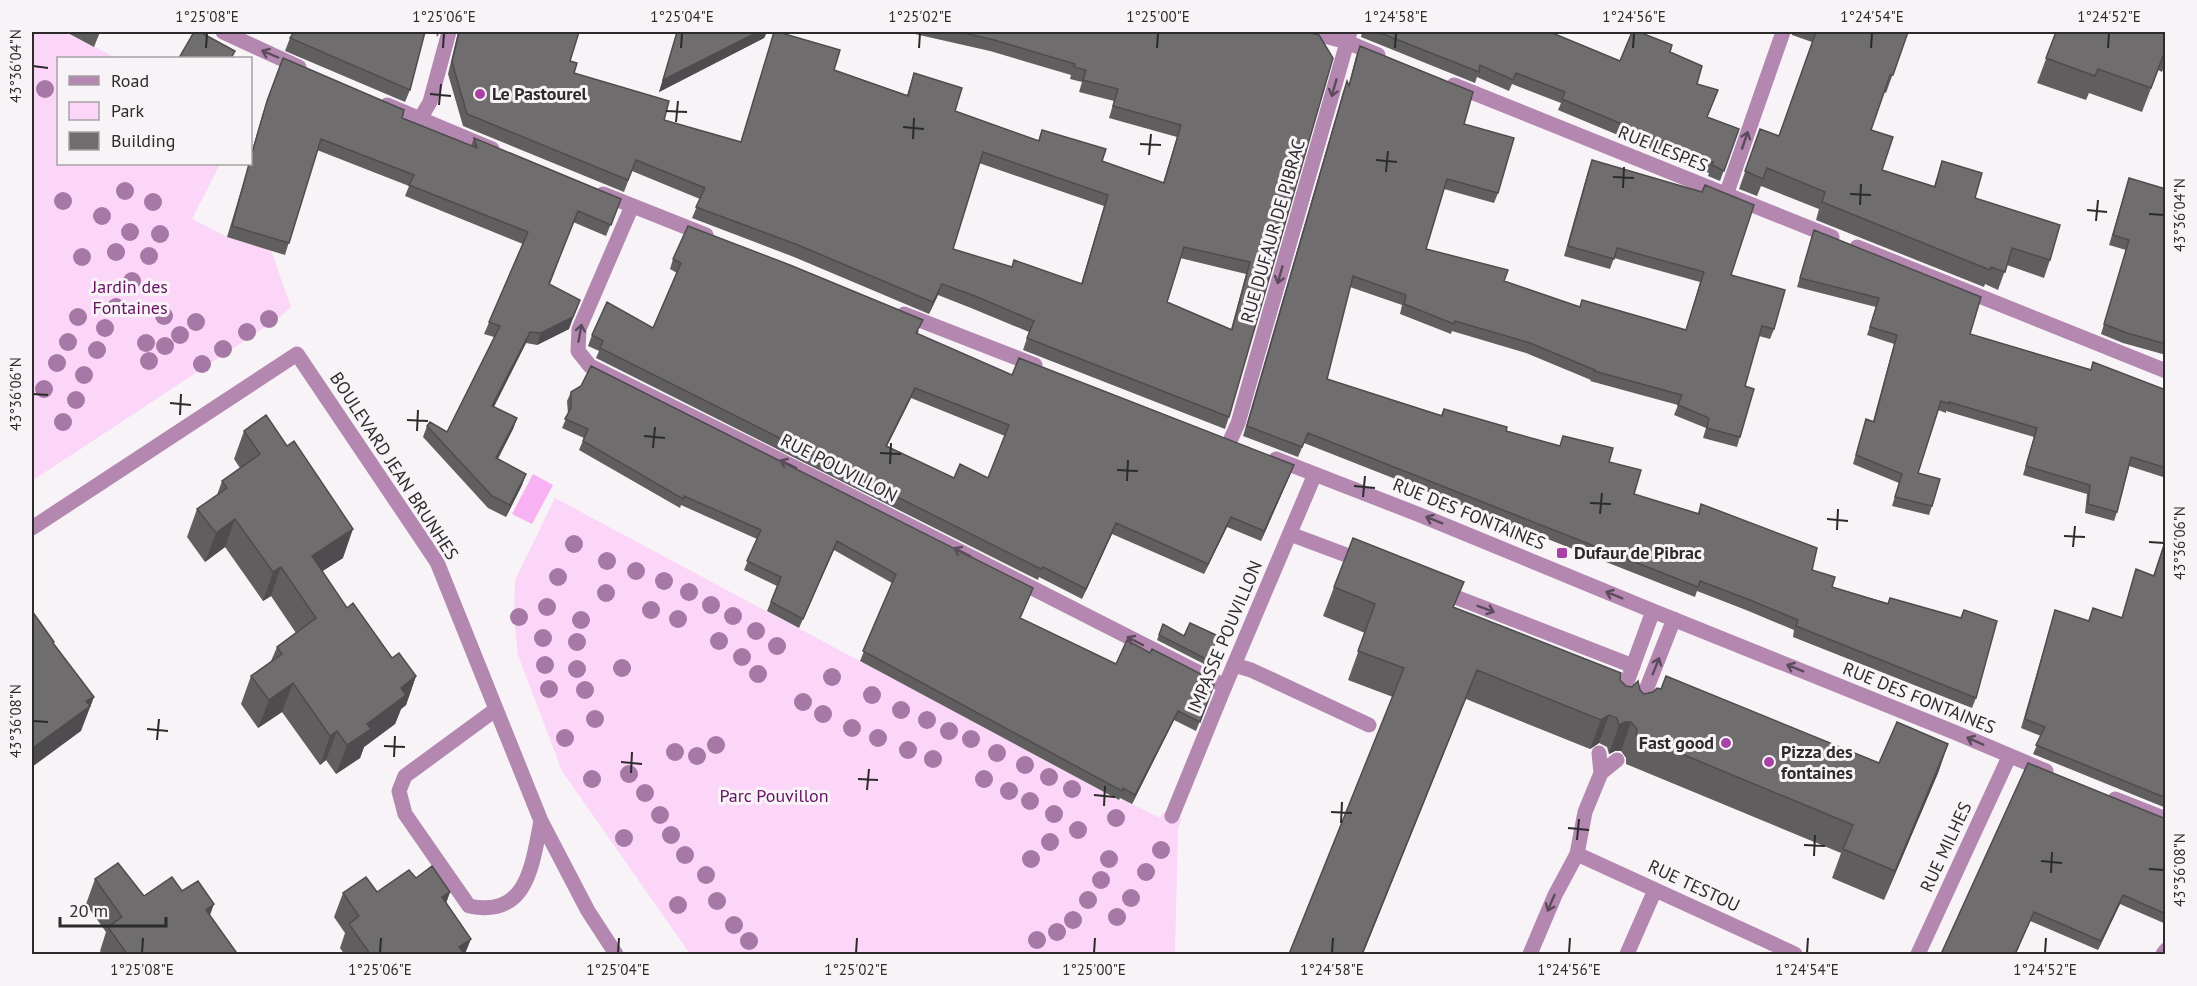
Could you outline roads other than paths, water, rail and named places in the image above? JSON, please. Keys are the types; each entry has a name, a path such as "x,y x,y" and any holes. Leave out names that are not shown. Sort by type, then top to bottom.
{"street":[{"path":"223,32 308,71"},
{"path":"420,119 430,102 449,32"},
{"path":"1310,32 1349,37 1390,60"},
{"path":"1726,195 1783,32"},
{"name":"RUE DUFAUR DE PIBRAC","path":"1230,441 1238,423 1349,37"},
{"name":"RUE LESPES","path":"1445,81 2166,370"},
{"path":"373,99 505,154"},
{"path":"590,189 725,242"},
{"name":"RUE POUVILLON","path":"632,206 579,329 578,351 590,366 1225,686"},
{"path":"891,310 1044,369"},
{"name":"BOULEVARD JEAN BRUNHES","path":"32,528 297,354 437,562 541,821 588,911 616,954"},
{"name":"RUE DES FONTAINES","path":"1261,453 1420,514 2061,777"},
{"name":"IMPASSE POUVILLON","path":"1172,816 1316,474"},
{"path":"1290,534 1380,567"},
{"path":"1423,585 1633,666"},
{"path":"1619,706 1653,611"},
{"path":"1637,713 1674,620"},
{"path":"1234,665 1251,670 1368,725"},
{"path":"495,710 405,776 399,791 405,813 469,906 486,909 512,901 530,875 541,821"},
{"path":"1530,954 1555,894 1576,854 1585,812 1601,773 1599,753"},
{"name":"RUE MILHES","path":"1918,954 2009,757"},
{"path":"1601,773 1617,760"},
{"path":"2103,794 2166,819"},
{"name":"RUE TESTOU","path":"1576,854 1795,954"},
{"path":"1627,954 1654,890"},
{"path":"2163,954 2166,950"}],"place":[{"name":"Le Pastourel","path":"480,94"},
{"name":"Dufaur de Pibrac","path":"1562,553"},
{"name":"Fast good","path":"1726,743"},
{"name":"Pizza des fontaines","path":"1769,762"}],"park label":[{"name":"Jardin des Fontaines","path":"130,297"},
{"name":"Parc Pouvillon","path":"774,796"}]}
